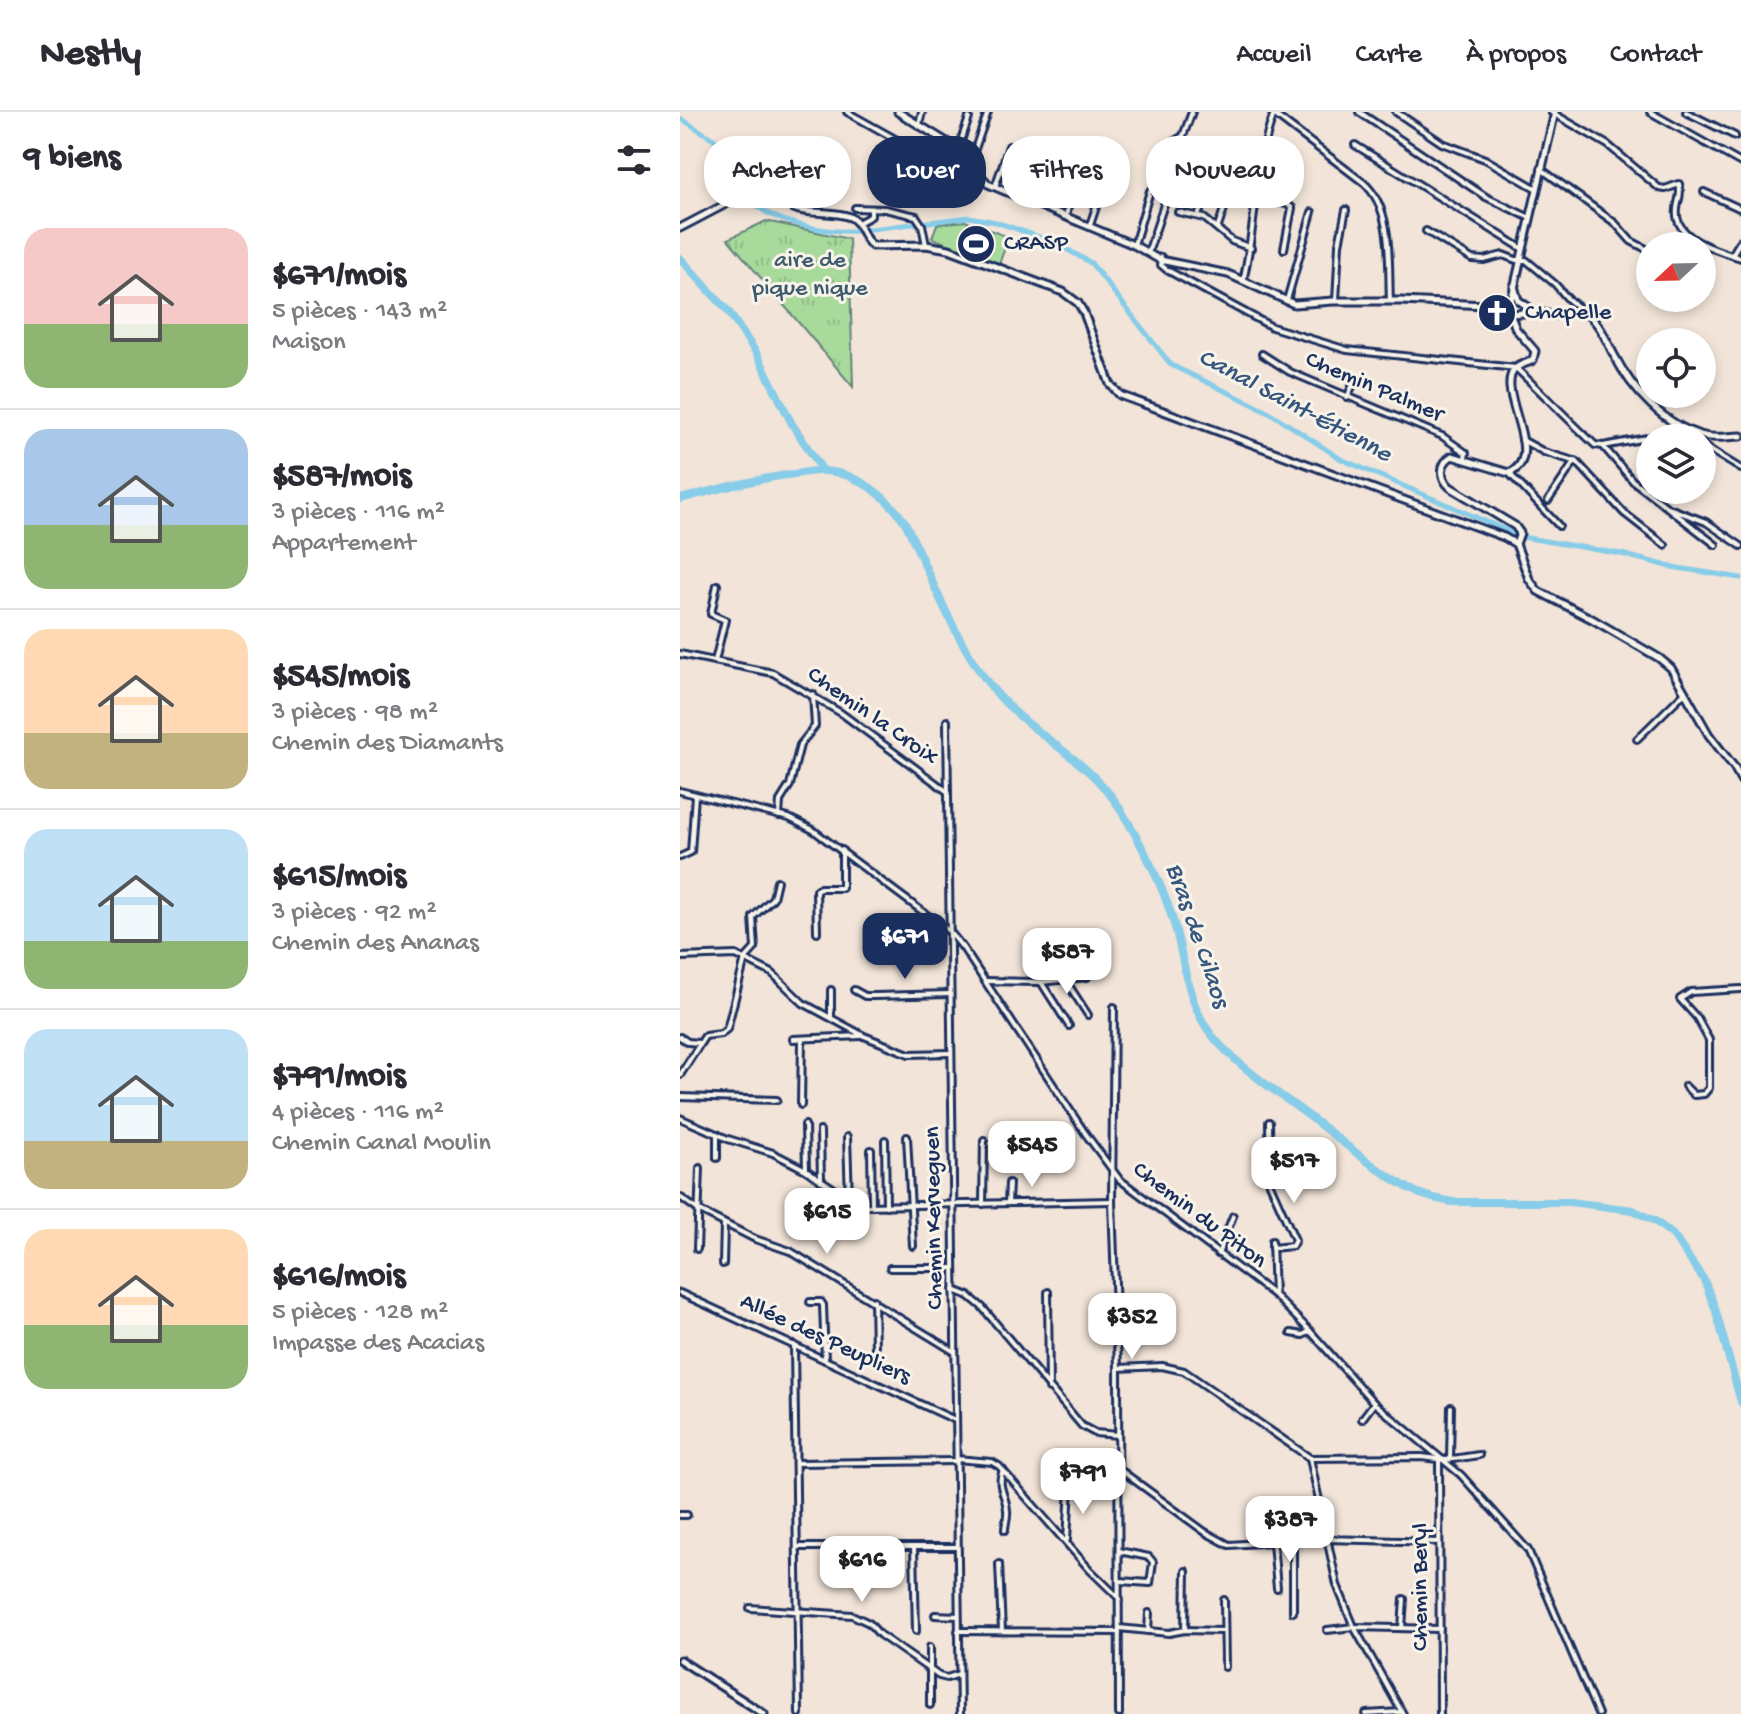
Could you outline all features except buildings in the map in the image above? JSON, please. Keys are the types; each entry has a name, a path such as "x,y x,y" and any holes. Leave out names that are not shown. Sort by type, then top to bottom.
{"main road":[{"path":"900,112 938,136"},
{"path":"1516,314 1509,303 1554,113"},
{"path":"986,178 995,187 1090,225 1160,259 1219,271 1286,301 1521,302"},
{"path":"680,228 749,192 800,210 851,217 872,246 926,245 949,249 1070,296 1084,313 1110,384 1120,395 1494,533 1516,544"},
{"path":"1514,285 1521,302 1535,312"},
{"path":"1521,302 1515,325 1533,346 1536,355 1533,360 1516,368 1510,386 1522,440 1521,462 1517,470 1509,473 1452,456 1442,470 1444,481 1515,526 1520,533 1516,544 1529,579 1538,591 1659,658 1678,676 1702,723 1741,780"},
{"path":"1516,314 1535,312 1554,315 1583,311 1599,325 1635,387 1673,422 1707,437 1741,436"},
{"path":"682,1661 764,1714"}],"street":[{"path":"847,112 890,136"},
{"path":"919,124 922,112"},
{"path":"980,136 988,112"},
{"path":"1183,136 1192,112"},
{"path":"1359,112 1480,192 1530,219"},
{"path":"1396,112 1442,143 1485,159 1537,189"},
{"path":"1650,112 1741,163"},
{"path":"1686,112 1735,136"},
{"path":"1266,136 1273,113 1364,183 1375,196 1386,232 1390,301"},
{"path":"1554,113 1608,145 1659,188 1679,184 1677,220 1688,232"},
{"path":"963,136 969,118"},
{"path":"1355,145 1523,249"},
{"path":"995,187 1002,166"},
{"path":"1541,169 1615,223 1636,244"},
{"path":"1066,216 1072,189 1079,183 1100,195 1090,225"},
{"path":"1704,192 1741,209"},
{"path":"1134,245 1146,204"},
{"path":"855,208 897,211 919,218 926,245"},
{"path":"1148,253 1163,208"},
{"path":"1198,216 1201,208"},
{"path":"1218,227 1224,208"},
{"path":"1243,281 1257,208"},
{"path":"1284,249 1292,208"},
{"path":"858,224 871,216 871,209"},
{"path":"1336,301 1339,244 1346,210"},
{"path":"1178,212 1198,216 1218,227 1232,241 1251,248"},
{"path":"1286,301 1312,212"},
{"path":"1426,231 1472,259 1484,260 1503,255 1526,260 1583,311"},
{"path":"1732,255 1741,240"},
{"path":"1716,250 1741,258"},
{"path":"1160,259 1163,268 1220,301 1296,336 1347,350 1516,368 1592,443 1603,446 1636,440"},
{"name":"Chemin Palmer","path":"1262,354 1290,372 1347,398 1442,436 1466,453 1465,458"},
{"path":"1347,398 1354,382"},
{"path":"1522,440 1544,452 1575,461 1624,513 1665,545"},
{"path":"1603,446 1622,470 1716,545"},
{"path":"1716,454 1741,469"},
{"path":"1548,501 1575,461"},
{"path":"1509,473 1559,526"},
{"path":"1665,506 1706,522 1741,546"},
{"path":"715,661 725,620 711,614 717,585"},
{"name":"Chemin la Croix","path":"680,654 773,673 813,694 948,792"},
{"path":"1637,739 1686,691"},
{"path":"779,816 780,801 790,785 800,745 815,726 813,694"},
{"name":"Chemin Kerveguen","path":"947,721 960,1714"},
{"name":"Chemin du Piton","path":"680,791 779,816 813,830 950,932 1113,1172 1274,1295 1374,1403 1461,1475 1528,1550 1598,1714"},
{"path":"680,857 691,852 695,795"},
{"path":"817,932 816,890 842,888 842,850"},
{"path":"680,1075 699,1043 710,1033 725,1032 745,959 755,948 753,917 773,898 777,881"},
{"path":"680,957 729,954 745,959 772,973 803,1003 864,1036 909,1054 951,1053"},
{"path":"984,981 1041,982 1087,977"},
{"path":"1066,981 1088,1015"},
{"path":"1041,982 1069,1026"},
{"path":"1685,1086 1694,1095 1704,1094 1709,1088 1710,1057 1709,1040 1680,999 1691,992 1741,989"},
{"path":"831,990 831,1017"},
{"path":"854,990 865,996 950,994"},
{"path":"1114,1007 1112,1201 1118,1368 1119,1714"},
{"path":"793,1039 864,1036"},
{"path":"680,1037 699,1043"},
{"path":"801,1105 802,1039"},
{"path":"680,1097 777,1100"},
{"path":"680,1118 773,1153 806,1170 849,1199 872,1206 1112,1201"},
{"path":"1269,1122 1270,1184 1295,1240 1292,1246 1272,1245 1274,1295"},
{"path":"805,1125 806,1170"},
{"path":"820,1131 821,1181"},
{"path":"717,1134 717,1158"},
{"path":"847,1137 849,1199"},
{"path":"907,1137 913,1246"},
{"path":"885,1140 886,1206"},
{"path":"983,1204 984,1140"},
{"path":"871,1150 872,1206"},
{"path":"697,1249 700,1168"},
{"path":"1008,1203 1009,1183"},
{"path":"680,1197 724,1224 790,1251 955,1352"},
{"path":"1218,1254 1233,1216"},
{"path":"723,1264 724,1224"},
{"path":"890,1268 954,1268"},
{"path":"954,1290 969,1296 982,1307 1049,1389 1088,1430 1118,1435"},
{"path":"1048,1292 1049,1389"},
{"name":"Allée des Peupliers","path":"680,1293 955,1420"},
{"path":"874,1300 875,1349"},
{"path":"810,1302 821,1302 823,1305 825,1360"},
{"path":"1291,1333 1303,1335 1310,1331"},
{"path":"794,1345 799,1714"},
{"path":"1118,1368 1162,1366 1184,1371 1310,1458 1422,1457 1450,1460 1479,1455"},
{"path":"1362,1419 1374,1403"},
{"path":"1450,1460 1451,1407"},
{"path":"1310,1458 1337,1585 1354,1627 1402,1713 1366,1714"},
{"name":"Chemin Beryl","path":"1439,1459 1440,1714"},
{"path":"796,1463 992,1462 1003,1470 1090,1570 1120,1599"},
{"path":"1119,1469 1222,1543 1237,1546 1326,1539 1439,1542"},
{"path":"1003,1470 1000,1478 1007,1512 1005,1530"},
{"path":"1067,1540 1070,1487"},
{"path":"1293,1542 1293,1612"},
{"path":"1273,1543 1277,1588"},
{"path":"876,1546 876,1572"},
{"path":"797,1547 957,1547"},
{"path":"914,1547 916,1631"},
{"path":"1119,1551 1149,1557 1153,1562 1150,1583 1120,1581"},
{"path":"999,1564 1002,1631"},
{"path":"1185,1630 1186,1571"},
{"path":"1402,1628 1404,1599"},
{"path":"1224,1600 1225,1667"},
{"path":"750,1608 852,1615 861,1618 880,1635 944,1678 959,1674"},
{"path":"1148,1631 1149,1613"},
{"path":"935,1615 958,1616"},
{"path":"1327,1630 1354,1627 1440,1629"},
{"path":"958,1631 1223,1631"},
{"path":"930,1647 930,1705"}],"green space":[{"name":"aire de pique nique","path":"766,221 849,239 853,387 728,239"},
{"name":"CRASP","path":"965,221 1009,237 999,264 932,238 937,224"}],"waterway":[{"name":"Canal Saint-Étienne","path":"680,118 709,136"},
{"name":"Canal Saint-Étienne","path":"761,208 782,219 814,228 857,231"},
{"name":"Canal Saint-Étienne","path":"863,230 969,217 996,222 1054,242 1091,263 1171,365 1269,412 1341,459 1515,534"},
{"path":"680,258 728,311 757,354 792,424 823,471"},
{"name":"Bras de Cilaos","path":"680,499 765,479 821,471 849,476 880,495 905,522 947,613 985,679 1015,712 1093,776 1119,807 1158,880 1175,927 1197,1009 1211,1034 1223,1047 1253,1074 1364,1159 1418,1193 1453,1202 1570,1202 1633,1210 1655,1221 1673,1235 1704,1280 1715,1308 1741,1402"},
{"name":"Canal Saint-Étienne","path":"1522,537 1741,578"}],"place":[{"name":"CRASP","path":"976,244"},
{"name":"Chapelle","path":"1497,313"}]}
